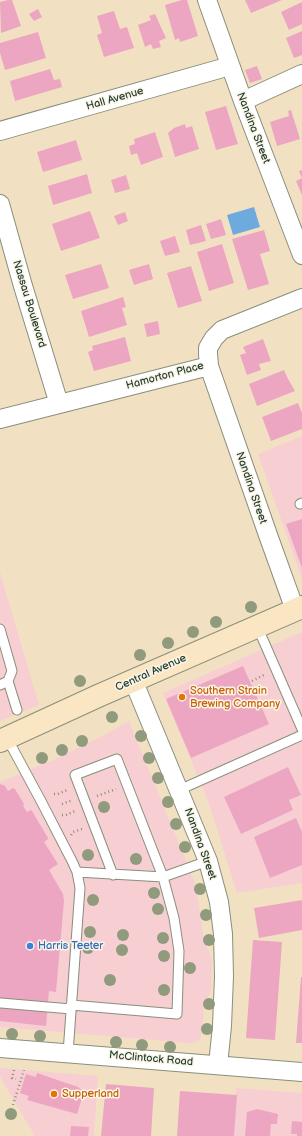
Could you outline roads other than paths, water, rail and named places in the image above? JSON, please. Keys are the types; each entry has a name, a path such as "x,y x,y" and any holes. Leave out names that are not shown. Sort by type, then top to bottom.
{"main road":[{"name":"Central Avenue","path":"3,739 298,608"}],"street":[{"name":"Nandina Street","path":"206,0 242,101 302,255"},
{"name":"Hall Avenue","path":"0,132 230,66"},
{"path":"242,101 302,74"},
{"name":"Nassau Boulevard","path":"0,204 59,404"},
{"name":"Hamorton Place","path":"0,419 209,366 208,348 214,338 222,330 302,298"},
{"name":"Nandina Street","path":"209,366 263,522 298,608"},
{"name":"Nandina Street","path":"133,680 208,861 219,902 224,976 222,1026 218,1065"},
{"name":"McClintock Road","path":"0,1048 68,1052 302,1072"}],"lane":[{"path":"257,626 302,729"},
{"path":"0,629 12,671 4,683 17,710"},
{"path":"179,790 302,735"},
{"path":"3,739 41,801 77,872 80,888 68,1052"},
{"path":"1,1003 177,1014 179,951 174,918 163,877 117,759 75,775 113,875"},
{"path":"77,872 163,877 208,861"}],"water":[{"path":"254,207 260,227 233,235 227,215"}],"place":[{"name":"Southern Strain Brewing Company","path":"182,697"},
{"name":"Harris Teeter","path":"30,946"},
{"name":"Supperland","path":"54,1094"}]}
